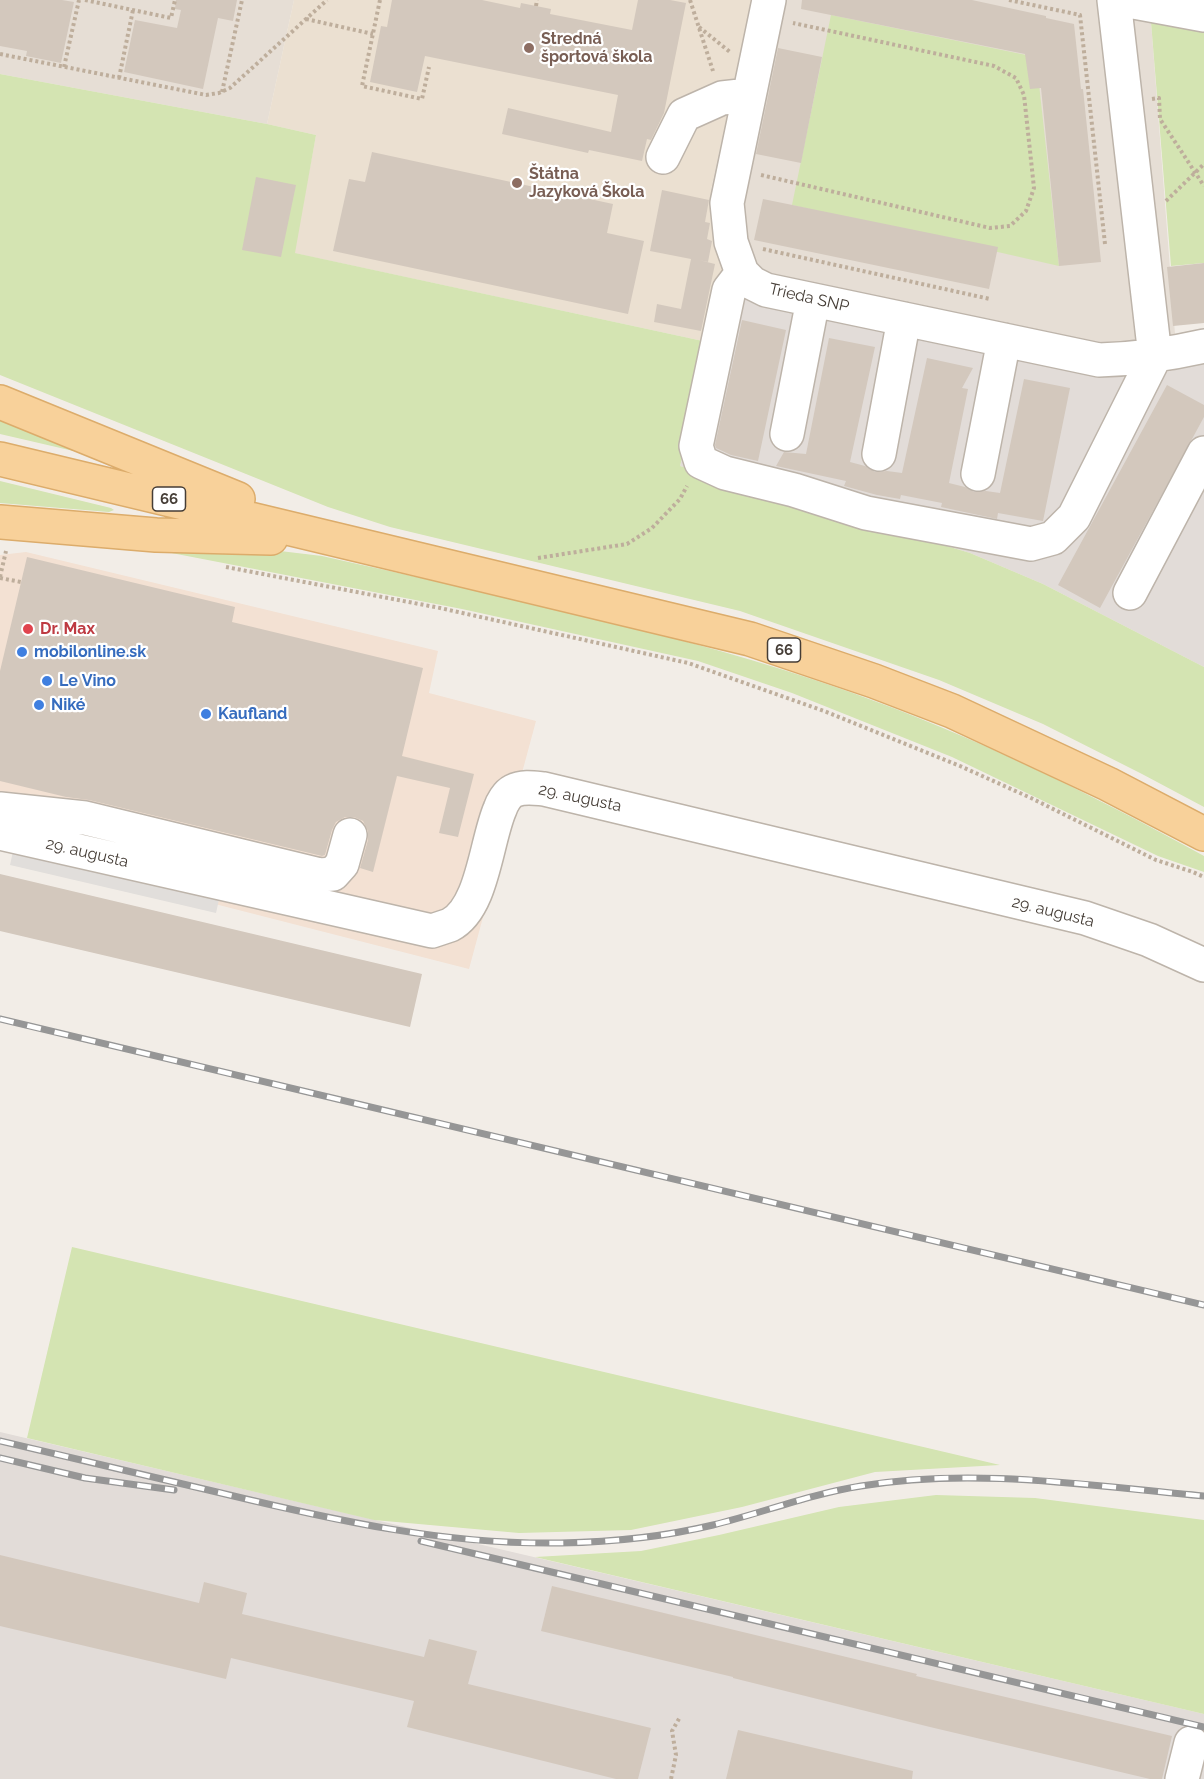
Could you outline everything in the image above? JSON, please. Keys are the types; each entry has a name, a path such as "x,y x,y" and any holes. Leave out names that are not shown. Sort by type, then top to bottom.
{"main road":[{"path":"0,402 337,539"},
{"name":"66","path":"0,459 750,639 806,657 962,716 1108,784 1204,834"},
{"path":"0,522 156,535 337,539"}],"street":[{"path":"767,9 742,88 734,169 727,202 731,242 747,259 729,290 696,446 701,462 725,473 794,490 866,513 1031,544 1053,538 1074,517 1155,356 1114,0"},
{"path":"1123,0 1204,15"},
{"path":"663,157 684,115 742,88"},
{"name":"Trieda SNP","path":"747,259 752,284 766,290 1099,360 1155,356 1204,346"},
{"path":"787,434 813,300"},
{"path":"879,454 904,319"},
{"path":"978,474 1004,340"},
{"path":"1130,593 1204,453"},
{"name":"29. augusta","path":"0,833 432,931 452,924 471,904 494,822 502,802 511,791 526,787 544,789 1085,918 1149,940 1204,965"},
{"path":"0,809 85,818 320,875 333,874 342,864 350,835"},
{"path":"1182,1779 1191,1743"}],"path":[{"path":"64,67 79,0"},
{"path":"86,0 171,18 175,0"},
{"path":"222,92 242,0"},
{"path":"0,54 206,95 230,88 327,0"},
{"path":"380,0 363,86 422,99 429,67"},
{"path":"536,6 537,0"},
{"path":"690,0 699,27 742,88"},
{"path":"1009,0 1080,15 1106,244"},
{"path":"734,169 990,228 1010,226 1026,211 1034,188 1024,95 1016,78 994,66 767,9"},
{"path":"119,78 133,10"},
{"path":"306,19 373,34"},
{"path":"699,27 742,88"},
{"path":"1126,102 1159,98 1161,119 1204,186"},
{"path":"1141,226 1204,164"},
{"path":"747,259 990,299"},
{"path":"534,558 627,544 652,528 680,499 701,462"},
{"path":"0,559 4,560 0,578 21,582"},
{"path":"218,566 441,608 688,663 745,681 902,742 1031,798 1156,860 1204,877"},
{"path":"671,1779 676,1755 672,1731 680,1717"}],"shaded area":[{"path":"0,0 294,0 267,124 0,74"},
{"path":"294,0 752,0 711,190 727,260 712,343 294,253 316,135 267,124"},
{"path":"752,0 1138,0 1151,22 1175,334 1148,377 753,301 727,260 711,190"},
{"path":"742,291 1148,377 1204,362 1204,667 1043,584 970,553 680,466 712,343"},
{"path":"26,552 438,651 429,693 536,721 469,969 0,849 0,555"},
{"path":"14,847 220,895 216,913 10,865"},
{"path":"0,1432 1204,1714 1204,1779 0,1779"}],"green space":[{"path":"831,15 1036,57 1059,266 792,205"},
{"path":"1151,22 1204,31 1204,263 1171,266"},
{"path":"0,74 316,135 295,253 712,343 680,466 970,553 1043,584 1204,667 1204,807 1043,724 939,680 740,611 390,527 328,507 0,375"},
{"path":"0,412 121,462 0,434"},
{"path":"0,481 114,510 109,512 0,503"},
{"path":"104,540 280,551 322,556 522,601 720,651 896,709 1030,767 1204,856 1204,872 1158,856 952,757 792,693 698,661 462,609"},
{"path":"72,1247 1000,1465 875,1472 742,1507 631,1530 519,1533 374,1520 27,1438"},
{"path":"936,1495 1035,1498 1204,1520 1204,1714 535,1557 641,1551 839,1507"}],"building":[{"path":"0,0 74,2 61,63 26,56 27,51 0,46"},
{"path":"176,0 237,0 233,21 218,18 203,89 124,72 135,20 177,28 181,10 175,9"},
{"path":"392,0 482,0 520,8 521,3 551,9 550,14 632,30 638,0 670,0 686,3 664,113 651,140 647,139 642,161 589,150 588,153 502,134 508,108 611,132 618,95 425,56 417,92 370,82 381,26 387,27"},
{"path":"802,0 972,0 1074,24 1101,262 1059,266 1041,88 1030,89 1025,54 801,9"},
{"path":"778,48 822,57 801,163 756,154"},
{"path":"372,152 613,204 607,233 644,241 628,314 333,251 349,179 365,182"},
{"path":"256,177 296,185 281,257 242,250"},
{"path":"662,190 709,200 705,222 710,223 707,239 712,241 708,262 699,260 715,264 701,331 654,322 657,304 681,309 691,259 650,251"},
{"path":"763,199 998,247 989,289 754,240"},
{"path":"1204,263 1204,323 1173,326 1167,267"},
{"path":"742,320 786,330 758,461 731,455 716,448 715,445"},
{"path":"829,338 875,347 850,462 865,466 875,472 902,473 927,358 973,368 962,388 968,389 949,483 974,492 1000,493 1024,379 1070,388 1043,521 998,513 997,519 941,507 942,503 901,495 900,499 877,495 844,486 846,481 776,466 784,452 806,454"},
{"path":"1167,385 1204,405 1204,417 1100,608 1058,585"},
{"name":"Kaufland","path":"27,557 235,607 232,622 423,668 402,756 474,774 458,837 439,833 450,788 397,776 373,872 360,868 368,840 368,831 363,821 354,817 345,817 336,822 325,855 322,856 0,781 0,671"},
{"path":"0,874 422,974 410,1027 0,931"},
{"path":"0,1555 199,1603 204,1582 247,1593 242,1614 424,1657 429,1639 477,1651 468,1684 651,1728 638,1779 616,1779 407,1727 414,1701 231,1658 226,1679 0,1626"},
{"path":"552,1586 917,1674 916,1676 1172,1736 1162,1779 1150,1779 930,1727 541,1631"},
{"path":"738,1730 913,1771 912,1779 726,1779"}],"railway":[{"path":"0,1019 1204,1305"},
{"path":"0,1441 347,1521 432,1535 518,1543 599,1541 675,1533 713,1525 842,1489 946,1478 1076,1483 1204,1496"},
{"path":"0,1458 85,1478 174,1490"},
{"path":"421,1541 1204,1727"}],"place":[{"name":"Stredná športová škola","path":"529,48"},
{"name":"Štátna Jazyková Škola","path":"517,183"},
{"name":"Dr. Max","path":"28,629"},
{"name":"mobilonline.sk","path":"22,652"},
{"name":"Le Vino","path":"47,681"},
{"name":"Niké","path":"39,705"},
{"name":"Kaufland","path":"206,714"}]}
